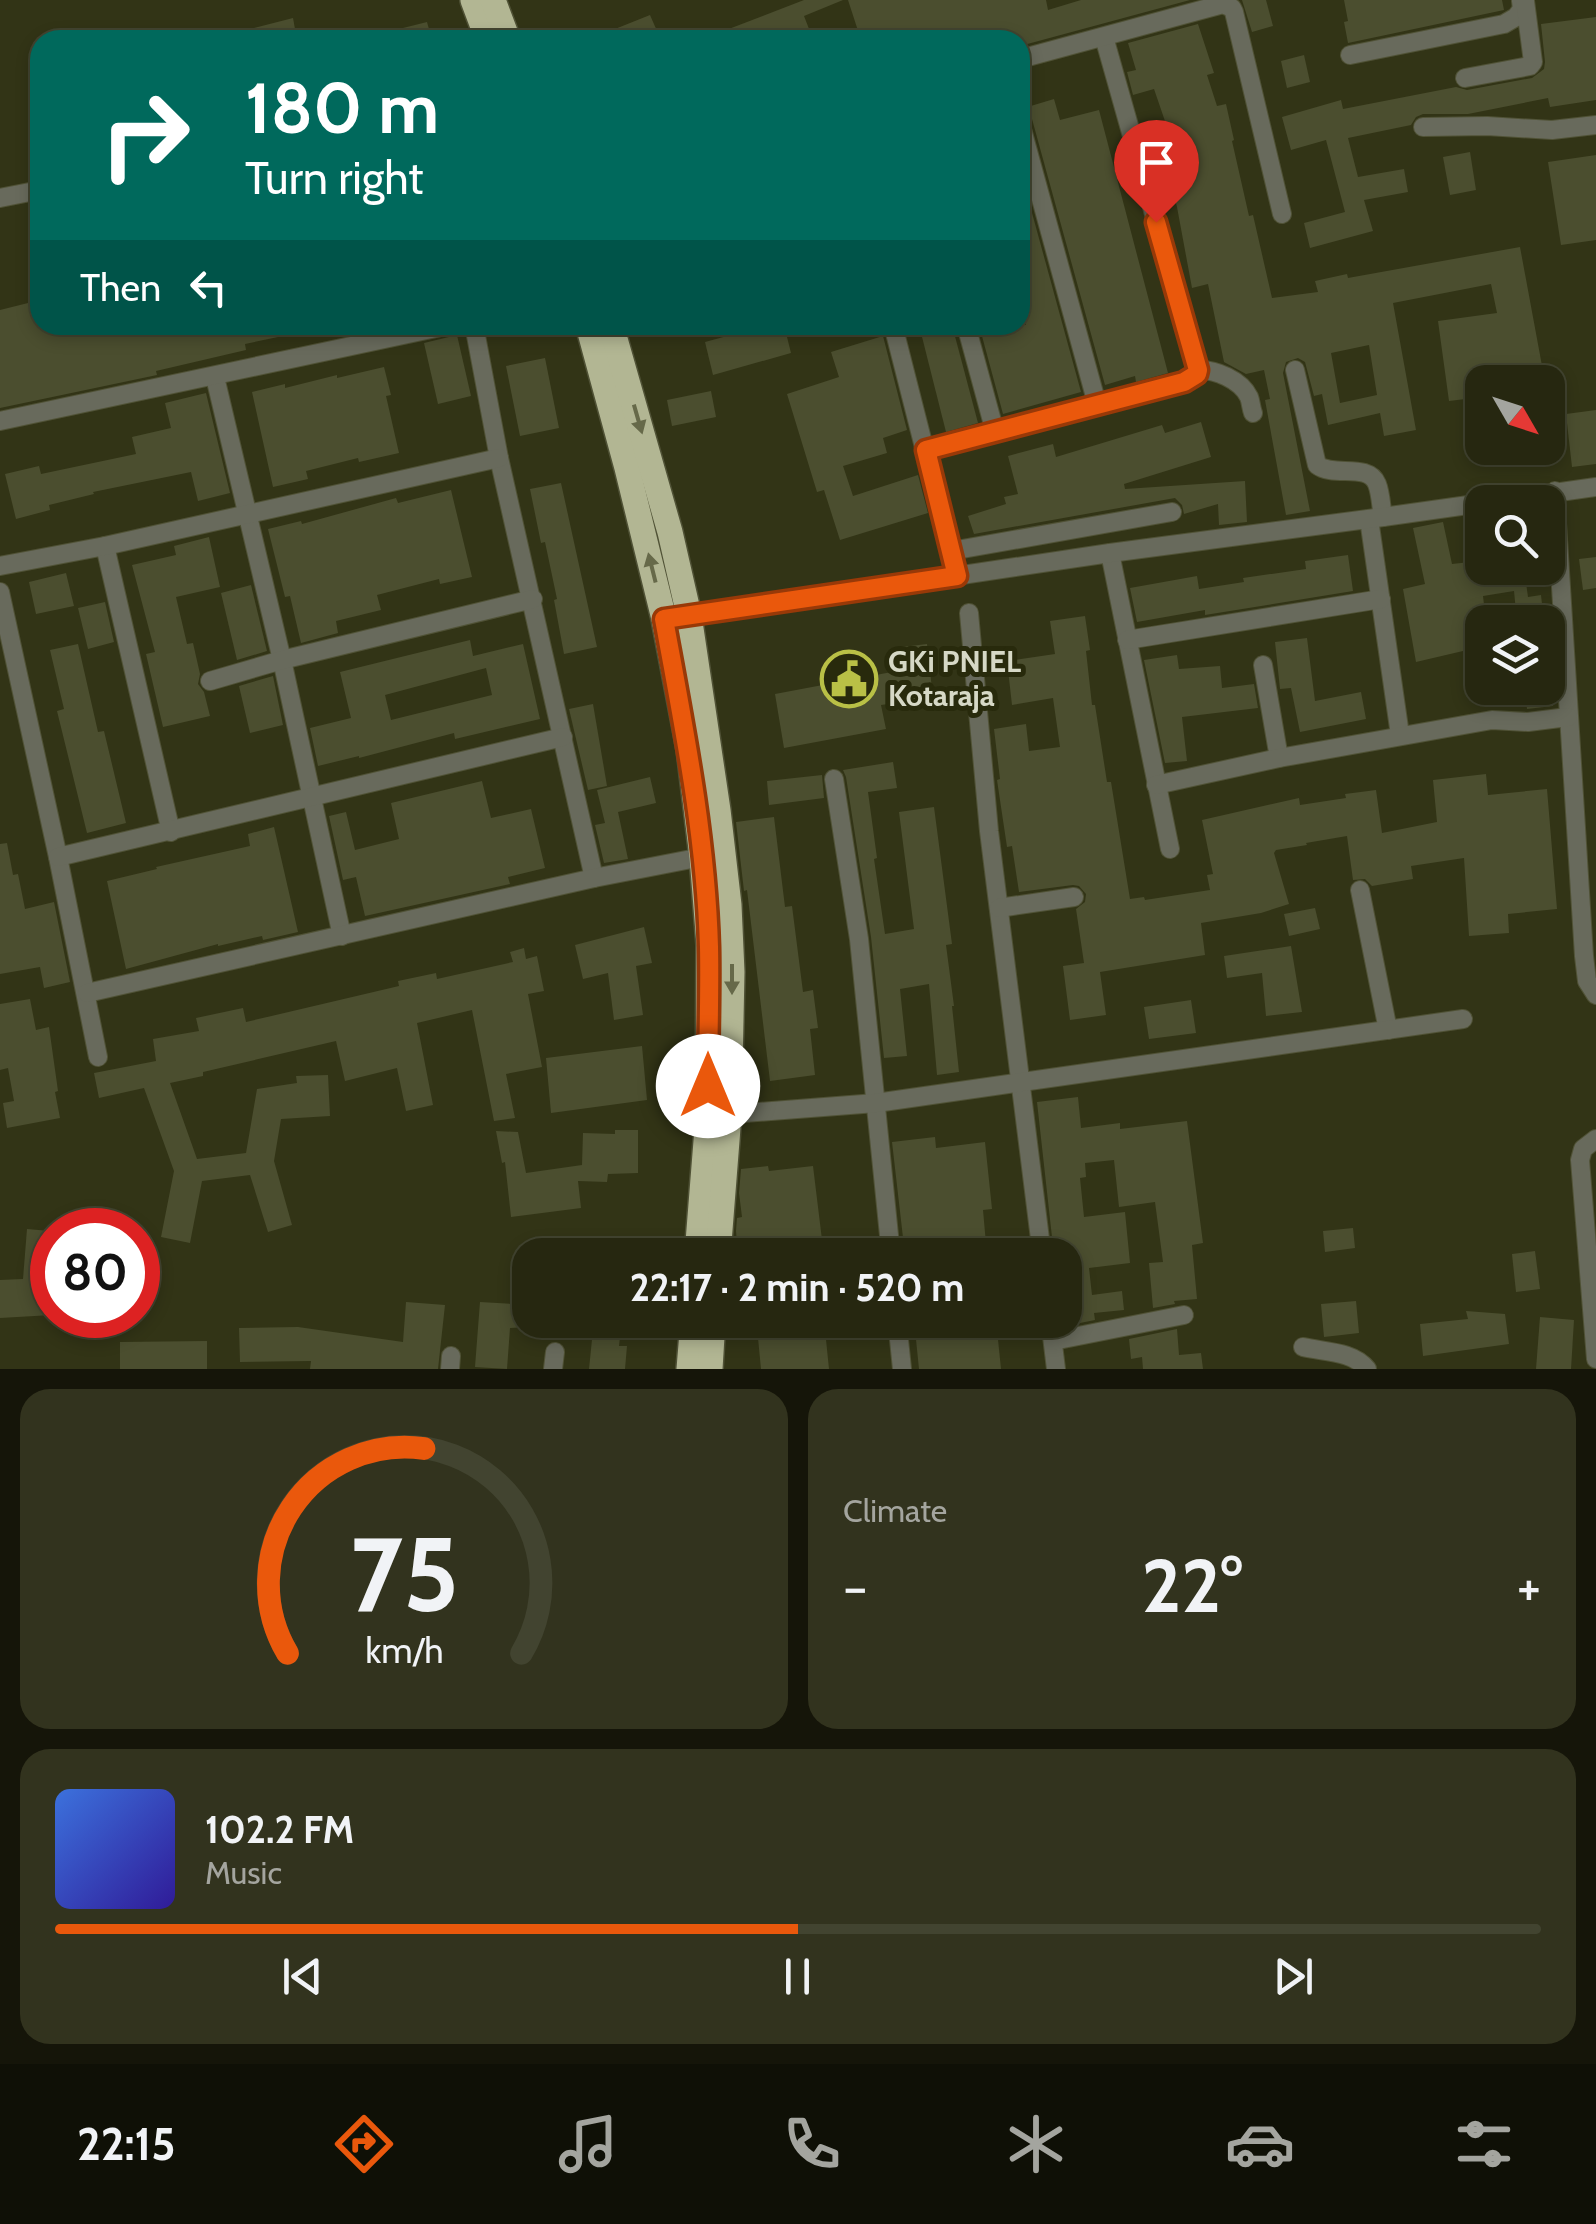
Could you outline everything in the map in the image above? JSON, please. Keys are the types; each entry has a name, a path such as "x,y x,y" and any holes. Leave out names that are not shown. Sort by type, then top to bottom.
{"highway":[{"path":"473,0 484,30"},
{"path":"493,0 504,30"},
{"path":"591,335 676,617"},
{"path":"615,335 670,532 676,617 712,854 728,904 732,972 719,1116 700,1238"},
{"path":"718,1238 719,1116"},
{"path":"689,1369 691,1338"},
{"path":"710,1369 712,1338"}],"street":[{"path":"1350,55 1504,24 1527,1"},
{"path":"1464,78 1530,66 1533,62 1527,1"},
{"path":"1030,56 1223,4 1232,8 1282,214"},
{"path":"926,450 1184,382 1198,370 1104,37"},
{"path":"1423,127 1552,130 1596,126"},
{"path":"1030,158 1098,404"},
{"path":"0,198 30,192"},
{"path":"0,422 405,335"},
{"path":"476,335 594,878"},
{"path":"896,335 957,576"},
{"path":"969,335 994,432"},
{"path":"1198,370 1235,382 1248,396 1252,413"},
{"path":"1295,370 1317,465 1332,472 1370,474 1377,482 1381,599 1400,736"},
{"path":"215,377 342,936"},
{"path":"0,566 500,458"},
{"path":"1565,491 1596,486"},
{"path":"676,617 1465,505"},
{"path":"951,551 1172,512"},
{"path":"105,546 171,832"},
{"path":"1110,553 1170,849"},
{"path":"1560,585 1586,981 1596,995"},
{"path":"0,592 98,1057"},
{"path":"210,681 533,599"},
{"path":"1127,640 1381,599"},
{"path":"969,613 998,908 1040,1238"},
{"path":"1264,665 1278,758"},
{"path":"1156,784 1492,720 1528,722 1568,717"},
{"path":"58,858 563,737"},
{"path":"834,779 859,939 889,1238"},
{"path":"86,993 712,854"},
{"path":"1360,890 1388,1030"},
{"path":"998,908 1074,897"},
{"path":"719,1116 876,1103 1463,1019"},
{"path":"1596,1139 1583,1150 1580,1160 1596,1358"},
{"path":"1052,1341 1184,1315"},
{"path":"899,1338 902,1369"},
{"path":"1052,1338 1056,1369"},
{"path":"1302,1347 1350,1356 1367,1369"}],"building":[{"path":"804,0 843,0 804,16 809,30 726,30"},
{"path":"848,0 1046,0 1048,10 1081,0 1190,0 1030,43 1030,30 858,30"},
{"path":"1242,0 1266,0 1273,26 1252,32"},
{"path":"1344,0 1502,0 1504,10 1348,43"},
{"path":"650,15 657,30 612,30"},
{"path":"1596,17 1596,100 1550,107 1548,98 1468,114 1423,114 1411,125 1348,138 1358,177 1404,169 1408,192 1364,200 1373,231 1310,248 1304,223 1345,212 1326,140 1291,150 1282,117 1341,100 1343,109 1456,87 1467,90 1532,78 1544,69 1541,24"},
{"path":"293,18 295,30 246,30"},
{"path":"427,22 429,30 404,30"},
{"path":"1198,24 1214,73 1207,75 1217,106 1226,104 1249,216 1253,215 1272,298 1318,292 1315,281 1347,274 1348,278 1520,247 1542,365 1465,365 1465,399 1449,401 1438,321 1497,313 1491,284 1393,303 1416,430 1384,436 1380,413 1328,425 1322,394 1314,396 1305,362 1298,358 1286,362 1283,373 1310,511 1286,515 1265,400 1270,399 1264,370 1246,374 1224,362 1208,284 1192,288 1177,207 1156,130 1167,127 1154,89 1133,95 1127,72 1136,70 1128,43","holes":["1369,345 1377,395 1340,403 1331,353"]},
{"path":"1304,55 1310,82 1287,88 1281,61"},
{"path":"1054,99 1060,120 1099,110 1168,373 1136,382 1135,376 1105,385 1030,106"},
{"path":"1470,152 1476,190 1450,195 1443,157"},
{"path":"1596,155 1596,240 1561,245 1548,162"},
{"path":"1030,206 1081,392 1003,414 982,335 1030,335"},
{"path":"30,302 30,335 288,335 245,344 246,350 156,371 157,375 0,408 0,310"},
{"path":"457,335 471,396 438,404 424,343"},
{"path":"731,335 786,335 791,353 713,375 705,342"},
{"path":"922,335 955,335 978,423 946,432"},
{"path":"883,336 907,430 883,438 887,453 843,466 853,496 918,475 928,513 840,540 824,490 817,492 787,394 839,377 831,352"},
{"path":"545,358 559,428 520,436 506,366"},
{"path":"384,367 391,395 386,396 399,453 306,471 308,479 273,487 252,392"},
{"path":"711,391 716,417 672,426 667,400"},
{"path":"206,393 230,493 198,501 191,472 93,492 16,519 5,474 39,466 41,474 136,454 132,437 171,428 165,403"},
{"path":"1596,410 1596,464 1572,467 1566,414"},
{"path":"1201,422 1211,457 1124,484 1125,489 1245,481 1247,522 1219,525 1218,504 1184,514 1175,498 974,534 968,516 1006,504 1004,497 1018,494 1008,456 1053,444 1056,457 1162,425 1165,433"},
{"path":"561,483 597,647 564,654 554,600 557,599 530,489"},
{"path":"451,490 472,577 440,584 439,579 377,595 381,610 336,621 338,633 301,643 268,529 301,521 302,524 396,498 398,503"},
{"path":"1443,522 1452,564 1465,563 1465,585 1526,585 1528,597 1541,595 1542,605 1515,605 1514,591 1483,596 1484,605 1465,605 1465,672 1463,651 1416,662 1403,589 1425,584 1413,528"},
{"path":"209,537 220,587 176,597 187,644 193,643 200,674 198,684 210,716 163,727 146,654 155,652 132,565 176,555 174,546"},
{"path":"1348,555 1353,591 1137,622 1130,588 1197,576 1199,589 1306,569 1305,561"},
{"path":"1596,557 1596,588 1583,590 1579,559"},
{"path":"66,573 74,606 36,614 29,582"},
{"path":"251,585 267,651 237,660 221,593"},
{"path":"105,602 114,642 88,649 78,608"},
{"path":"1085,616 1092,705 1107,782 1111,782 1130,899 1210,890 1207,875 1213,874 1202,820 1299,798 1300,805 1376,790 1382,833 1437,822 1433,780 1486,774 1488,795 1547,789 1557,909 1508,914 1509,933 1469,936 1464,858 1411,866 1413,879 1372,886 1365,879 1353,880 1347,836 1306,843 1274,853 1289,904 1201,923 1205,955 1100,972 1106,1015 1070,1020 1063,966 1084,963 1076,909 1085,902 1086,894 1073,885 1019,892 1012,846 1007,847 994,729 1026,724 1029,751 1060,747 1053,698 1012,705 1007,661 1055,654 1050,621"},
{"path":"1307,638 1315,701 1361,692 1366,719 1300,732 1291,688 1280,689 1275,642"},
{"path":"470,640 473,656 523,644 540,719 455,739 454,733 318,766 310,728 351,718 340,672","holes":["486,668 492,695 391,720 385,695"]},
{"path":"78,644 98,732 104,731 126,823 87,833 57,711 64,709 50,650"},
{"path":"927,644 933,698 881,705 886,729 784,748 775,694 897,671 894,648"},
{"path":"1177,655 1179,669 1220,666 1222,688 1254,684 1258,708 1182,717 1187,761 1165,763 1144,660"},
{"path":"273,676 283,725 250,733 239,686"},
{"path":"593,704 607,786 588,790 569,709"},
{"path":"1527,705 1553,705 1553,706 1527,709"},
{"path":"893,762 897,788 868,792 885,934 914,929 899,812 934,807 952,944 946,945 959,1072 937,1075 929,984 900,989 907,1056 884,1058 871,937 843,770"},
{"path":"822,775 824,798 769,805 767,781"},
{"path":"650,777 656,803 618,812 628,859 604,863 595,825 605,823 597,790"},
{"path":"482,781 491,818 531,809 545,868 508,877 510,884 365,916 356,877 343,880 329,816 346,812 355,850 399,839 391,803"},
{"path":"774,817 785,907 792,906 803,992 813,990 818,1028 810,1029 815,1075 770,1081 736,822"},
{"path":"274,827 298,932 218,944 126,969 107,881 250,846 248,834"},
{"path":"7,843 25,909 54,902 70,982 44,988 40,967 0,974 0,844"},
{"path":"1315,908 1320,929 1289,936 1284,914"},
{"path":"644,927 652,963 636,966 643,1015 614,1020 608,973 583,979 575,945"},
{"path":"1291,946 1302,1012 1266,1016 1262,973 1227,978 1224,956"},
{"path":"524,948 526,959 537,956 544,991 528,994 542,1067 506,1074 515,1118 494,1121 472,1010 417,1023 433,1105 406,1111 397,1068 345,1081 336,1041 170,1083 197,1159 246,1153 257,1089 297,1083 296,1076 328,1075 330,1116 281,1119 274,1161 292,1225 268,1232 250,1175 202,1181 190,1243 161,1237 174,1171 144,1088 99,1098 94,1073 156,1061 153,1039 199,1031 196,1018 243,1008 246,1022 399,986 398,981 436,973 437,979 513,962 510,952"},
{"path":"30,999 36,1030 49,1027 60,1118 7,1128 3,1103 14,1101 8,1068 0,1070 0,1004"},
{"path":"1191,1000 1196,1033 1149,1039 1144,1007"},
{"path":"642,1046 647,1100 551,1113 546,1058"},
{"path":"1078,1097 1081,1128 1120,1123 1120,1129 1187,1121 1203,1243 1192,1245 1197,1299 1153,1308 1149,1263 1163,1262 1155,1202 1119,1207 1114,1160 1085,1163 1086,1177 1080,1178 1084,1217 1125,1212 1130,1263 1089,1268 1092,1295 1122,1291 1124,1310 1094,1313 1095,1320 1082,1323 1082,1238 1052,1238 1037,1102"},
{"path":"615,1130 638,1130 638,1173 608,1174 607,1182 578,1181 581,1208 511,1217 505,1162 502,1163 496,1131 518,1132 526,1173 582,1165 583,1133 615,1134"},
{"path":"935,1137 936,1148 985,1142 992,1209 983,1210 985,1238 903,1238 892,1142"},
{"path":"768,1166 769,1171 813,1166 822,1238 737,1238 737,1218 742,1217 741,1169"},
{"path":"1353,1228 1355,1248 1325,1252 1323,1231"},
{"path":"27,1229 30,1229 30,1316 0,1318 0,1280 23,1279"},
{"path":"1535,1251 1540,1289 1516,1292 1512,1254"},
{"path":"1356,1301 1359,1333 1324,1337 1321,1304"},
{"path":"406,1302 445,1305 438,1369 310,1369 311,1361 240,1362 239,1328 298,1327 403,1342"},
{"path":"480,1302 512,1304 507,1369 475,1367"},
{"path":"1466,1311 1505,1314 1509,1344 1423,1356 1420,1324 1468,1319"},
{"path":"1540,1317 1574,1320 1571,1369 1536,1369"},
{"path":"1177,1329 1179,1355 1201,1353 1203,1369 1143,1369 1142,1357 1131,1359 1129,1339"},
{"path":"592,1338 620,1338 619,1346 627,1346 625,1369 589,1369"},
{"path":"758,1338 826,1338 829,1369 761,1369"},
{"path":"916,1338 998,1338 1001,1369 919,1369"},
{"path":"207,1341 207,1369 120,1369 120,1342"}],"place":[{"name":"GKi PNIEL Kotaraja","path":"849,679"}],"route":[{"path":"708,1086 709,946 702,857 689,750 664,619 957,576 926,450 1184,382 1197,374 1156,222"}]}
